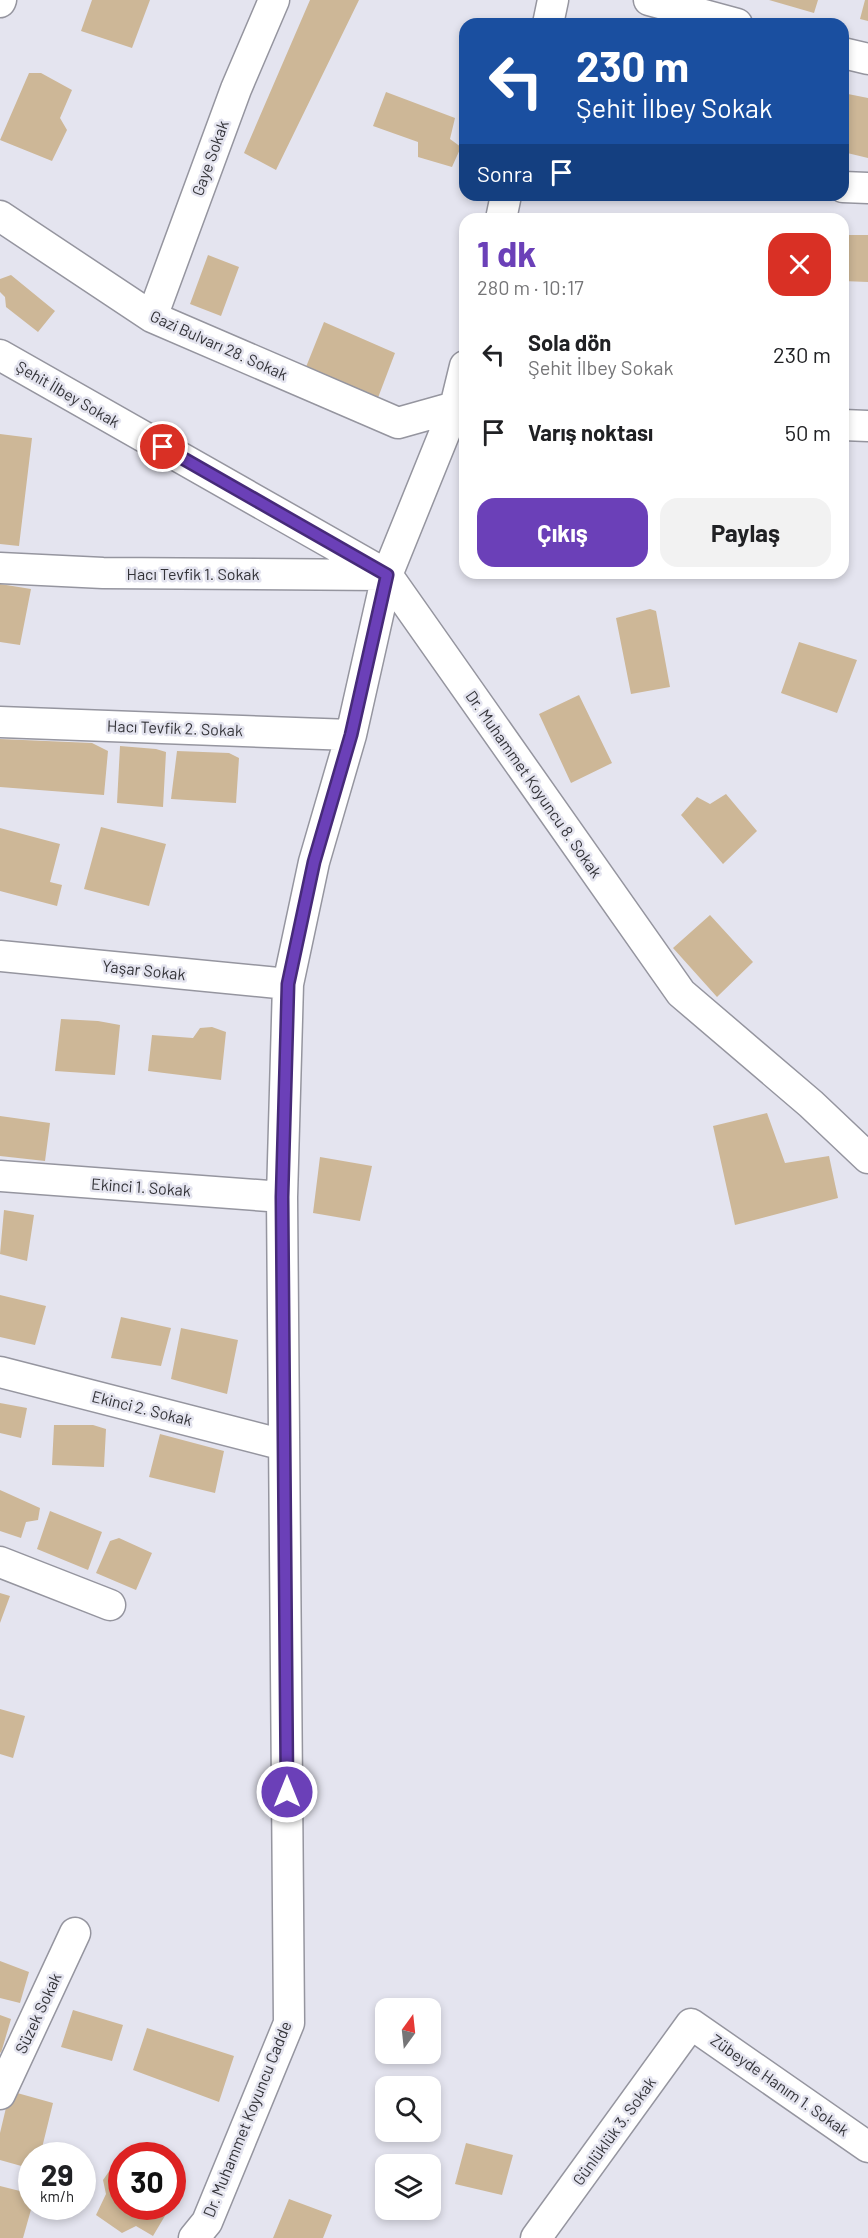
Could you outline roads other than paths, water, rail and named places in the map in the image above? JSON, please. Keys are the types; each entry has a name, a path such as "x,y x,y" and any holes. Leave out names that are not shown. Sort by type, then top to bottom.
{"street":[{"name":"Gaye Sokak","path":"152,317 236,89 274,0"},
{"path":"549,18 553,0"},
{"path":"649,0 715,18"},
{"path":"849,54 868,59"},
{"path":"849,187 868,188"},
{"name":"Gazi Bulvarı 28. Sokak","path":"0,216 152,317 398,423 459,407"},
{"name":"Şehit İlbey Sokak","path":"0,355 387,575"},
{"name":"Dr. Muhammet Koyuncu Cadde","path":"194,2238 207,2222 289,2023 282,1197 288,984 314,862 351,735 387,575 459,409"},
{"path":"849,425 868,426"},
{"name":"Hacı Tevfik 1. Sokak","path":"0,568 103,573 387,575"},
{"name":"Dr. Muhammet Koyuncu 8. Sokak","path":"387,575 681,993 811,1104 868,1158"},
{"name":"Hacı Tevfik 2. Sokak","path":"0,722 351,735"},
{"name":"Yaşar Sokak","path":"0,956 288,984"},
{"name":"Ekinci 1. Sokak","path":"0,1176 282,1197"},
{"name":"Ekinci 2. Sokak","path":"0,1372 284,1445"},
{"path":"0,1562 110,1605"},
{"name":"Süzek Sokak","path":"0,2094 75,1933"},
{"name":"Zübeyde Hanım 1. Sokak","path":"691,2024 868,2147"},
{"name":"Günlüklük 3. Sokak","path":"536,2238 691,2024"}]}
